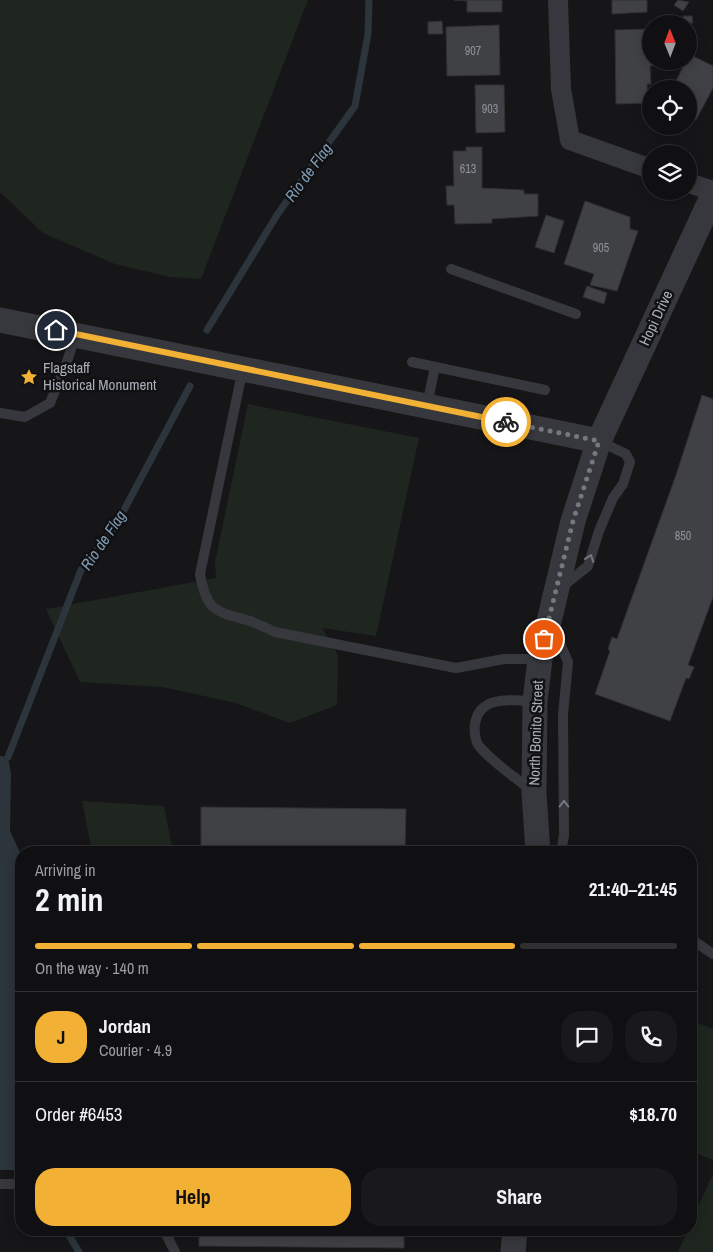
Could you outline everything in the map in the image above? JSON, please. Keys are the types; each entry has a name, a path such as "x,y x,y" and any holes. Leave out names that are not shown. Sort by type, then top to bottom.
{"street":[{"path":"558,0 562,89 570,140 642,166"},
{"path":"697,185 713,191"},
{"name":"Hopi Drive","path":"599,441 713,196"},
{"path":"0,320 243,367 599,441"},
{"name":"North Bonito Street","path":"538,846 534,793 535,701 540,659 573,521 599,441"},
{"path":"513,1252 514,1236"}],"lane":[{"path":"451,269 576,314"},
{"path":"0,412 25,417 50,403 68,360 75,334"},
{"path":"412,362 545,390"},
{"path":"243,367 200,574 203,592 211,605 225,616 250,621 276,632 456,668 504,659 540,659"},
{"path":"427,405 435,367"},
{"path":"556,592 588,566 599,531 613,498 623,484 630,462 626,454 599,441"},
{"path":"549,620 568,662 563,715 564,836 562,846"},
{"path":"534,793 478,745 474,731 476,715 486,705 502,700 535,701"},
{"path":"697,943 713,954"},
{"path":"0,1184 15,1184"},
{"path":"167,1236 175,1252"}],"shaded area":[{"path":"0,0 308,0 201,279 170,277 115,264 43,233 0,192"},
{"path":"248,404 419,438 376,636 322,628 338,655 337,705 290,723 236,703 162,687 80,682 46,609 216,578 215,562"},
{"path":"0,756 8,757 11,774 10,831 17,846 15,846 15,1170 0,1170"},
{"path":"82,801 164,806 172,846 91,846"},
{"path":"697,1022 713,1029 713,1160 697,1153"},
{"path":"713,1174 713,1252 678,1252 685,1236 697,1236 697,1209"}],"building":[{"path":"454,0 502,0 502,12 467,12 467,1"},
{"path":"612,0 647,0 647,12 612,14"},
{"path":"678,0 689,2 683,11 674,5"},
{"path":"442,21 443,34 428,34 428,22"},
{"path":"499,25 500,75 447,76 446,27"},
{"path":"642,29 642,70 650,70 651,80 642,80 642,103 616,104 615,30"},
{"path":"698,58 713,66 713,88 697,118 697,80 676,80 682,70 698,70"},
{"path":"475,85 504,85 505,132 476,133"},
{"path":"466,147 482,147 482,188 524,190 524,194 538,194 538,216 492,219 492,223 455,224 454,205 447,205 446,186 454,186 453,151 466,151"},
{"path":"585,201 630,217 630,229 638,231 617,291 590,285 594,274 564,264"},
{"path":"546,215 564,221 554,253 535,247"},
{"path":"587,286 607,293 604,304 583,297"},
{"path":"702,395 713,399 713,597 688,665 694,667 689,679 686,678 670,721 595,694 610,651 608,649 612,637 617,639 676,475"},
{"path":"201,807 406,809 405,846 201,846"},
{"path":"199,1236 404,1236 404,1248 199,1246"}],"waterway":[{"name":"Rio de Flag","path":"207,330 277,215 355,106 368,34 369,0"},
{"name":"Rio de Flag","path":"8,757 81,570 116,525 190,386"},
{"name":"Rio de Flag","path":"70,1236 79,1252"}],"way so far":[{"path":"506,422 599,441 573,521 544,639"}],"place":[{"name":"Flagstaff Historical Monument","path":"29,377"}],"route":[{"path":"56,330 506,422"}]}
